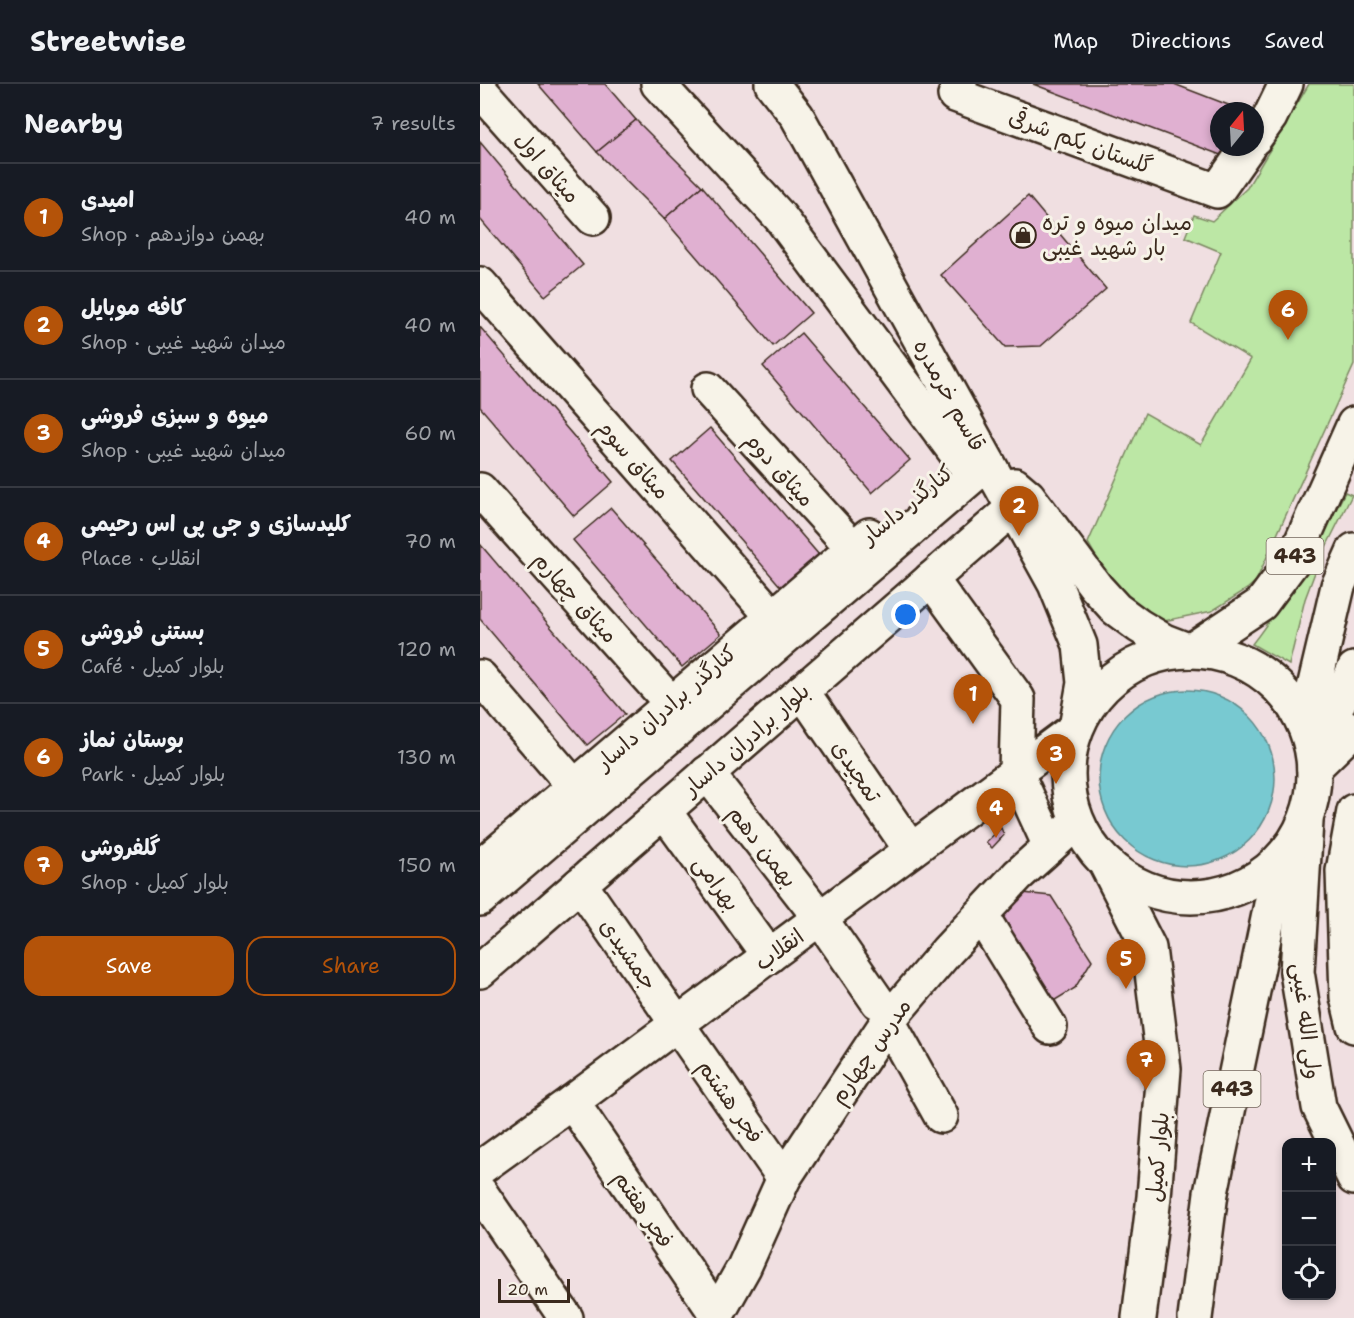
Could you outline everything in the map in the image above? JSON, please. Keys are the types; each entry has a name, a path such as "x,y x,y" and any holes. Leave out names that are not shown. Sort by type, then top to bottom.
{"street":[{"path":"658,84 780,217 1013,508 1055,584 1080,645 1084,683 1068,759 1069,791 1077,822 1089,844 1105,862 1136,884 1173,896 1212,896 1248,884 1280,861 1306,821 1314,790 1314,762 1305,726 1286,695 1259,671 1226,656 1190,651 1154,657 1122,672 1095,697 1076,728"},
{"name":"قاسم خرمدره","path":"772,84 797,116 974,462 1029,496 1096,587 1116,609 1164,641 1190,651"},
{"name":"گلستان یکم شرقی","path":"960,84 955,95 1217,191 1242,156"},
{"path":"1264,125 1286,84"},
{"name":"میثاق اول","path":"480,90 592,218"},
{"name":"میثاق سوم","path":"480,284 780,626"},
{"name":"میثاق دوم","path":"708,389 853,548"},
{"name":"443","path":"1190,651 1261,604 1293,561 1354,424"},
{"path":"480,899 780,626 974,462"},
{"name":"کنارگذر داسار","path":"853,548 974,462"},
{"name":"میثاق چهارم","path":"480,490 671,704"},
{"name":"بلوار برادران داسار","path":"480,971 1013,508"},
{"name":"کنارگذر برادران داسار","path":"480,867 671,704 780,626 853,548"},
{"name":"443","path":"1305,726 1338,586 1354,550"},
{"path":"931,579 1018,699 1016,772 1050,846"},
{"path":"1314,762 1354,669"},
{"path":"480,676 574,786"},
{"name":"تمجیدی","path":"802,691 911,850"},
{"name":"انقلاب","path":"480,1168 1076,728"},
{"path":"1314,762 1354,729"},
{"name":"بهمن دهم","path":"707,773 820,918 883,1011 941,1116"},
{"name":"بهرامی","path":"664,811 769,956"},
{"path":"1354,811 1348,877 1347,997 1354,1026"},
{"name":"ولی الله غیبی","path":"1306,821 1298,972 1319,1107 1354,1178"},
{"name":"مدرس چهارم","path":"717,1317 744,1267 784,1178 883,1011 947,951 1018,875 1077,822"},
{"name":"443","path":"1195,1318 1211,1193 1280,861"},
{"name":"بلوار کمیل","path":"1105,862 1149,948 1164,1069 1154,1197 1139,1318"},
{"name":"جمشیدی","path":"580,884 677,1024"},
{"path":"981,915 1050,1027"},
{"name":"فجر هشتم","path":"677,1024 784,1178"},
{"name":"فجر هفتم","path":"572,1102 717,1317"},
{"path":"480,1192 566,1318"}],"green space":[{"path":"1309,84 1354,84 1354,365 1256,581 1212,611 1164,621 1124,605 1088,543 1145,413 1201,445 1251,359 1191,323 1221,252 1185,237 1194,215 1212,221 1247,188"},
{"path":"1345,492 1352,495 1320,559 1305,599 1289,665 1252,644 1301,571"}],"water":[{"path":"1187,690 1221,697 1236,705 1249,716 1260,729 1268,744 1275,778 1268,812 1260,827 1249,840 1236,851 1221,859 1187,866 1153,859 1138,851 1125,840 1114,827 1106,812 1099,778 1106,744 1114,729 1125,716 1138,705 1153,697"}],"building":[{"path":"538,84 605,84 636,120 597,152"},
{"path":"1033,84 1174,84 1221,102 1210,102 1210,151"},
{"path":"636,120 702,186 664,219 597,152"},
{"path":"480,142 583,265 545,296 480,219"},
{"path":"702,186 811,313 773,346 664,219"},
{"name":"میدان میوه و تره بار شهید غیبی","path":"1028,196 1106,289 1041,346 1005,347 941,275"},
{"path":"480,327 613,482 574,516 480,407"},
{"path":"801,333 910,460 872,493 763,366"},
{"path":"710,428 819,555 781,587 672,461"},
{"path":"611,508 721,634 682,667 573,540"},
{"path":"480,544 625,714 587,745 480,619"},
{"path":"1001,828 1004,835 992,848 986,842"},
{"path":"1023,893 1051,896 1092,960 1075,988 1047,1005 994,923"}],"place":[{"name":"میدان میوه و تره بار شهید غیبی","path":"1023,235"},
{"name":"بوستان نماز","path":"1288,340"},
{"name":"کافه موبایل","path":"1019,536"},
{"name":"امیدی","path":"973,724"},
{"name":"میوه و سبزی فروشی","path":"1056,784"},
{"name":"کلیدسازی و جی پی اس رحیمی","path":"996,838"},
{"name":"بستنی فروشی","path":"1126,989"},
{"name":"گلفروشی","path":"1146,1090"}]}
